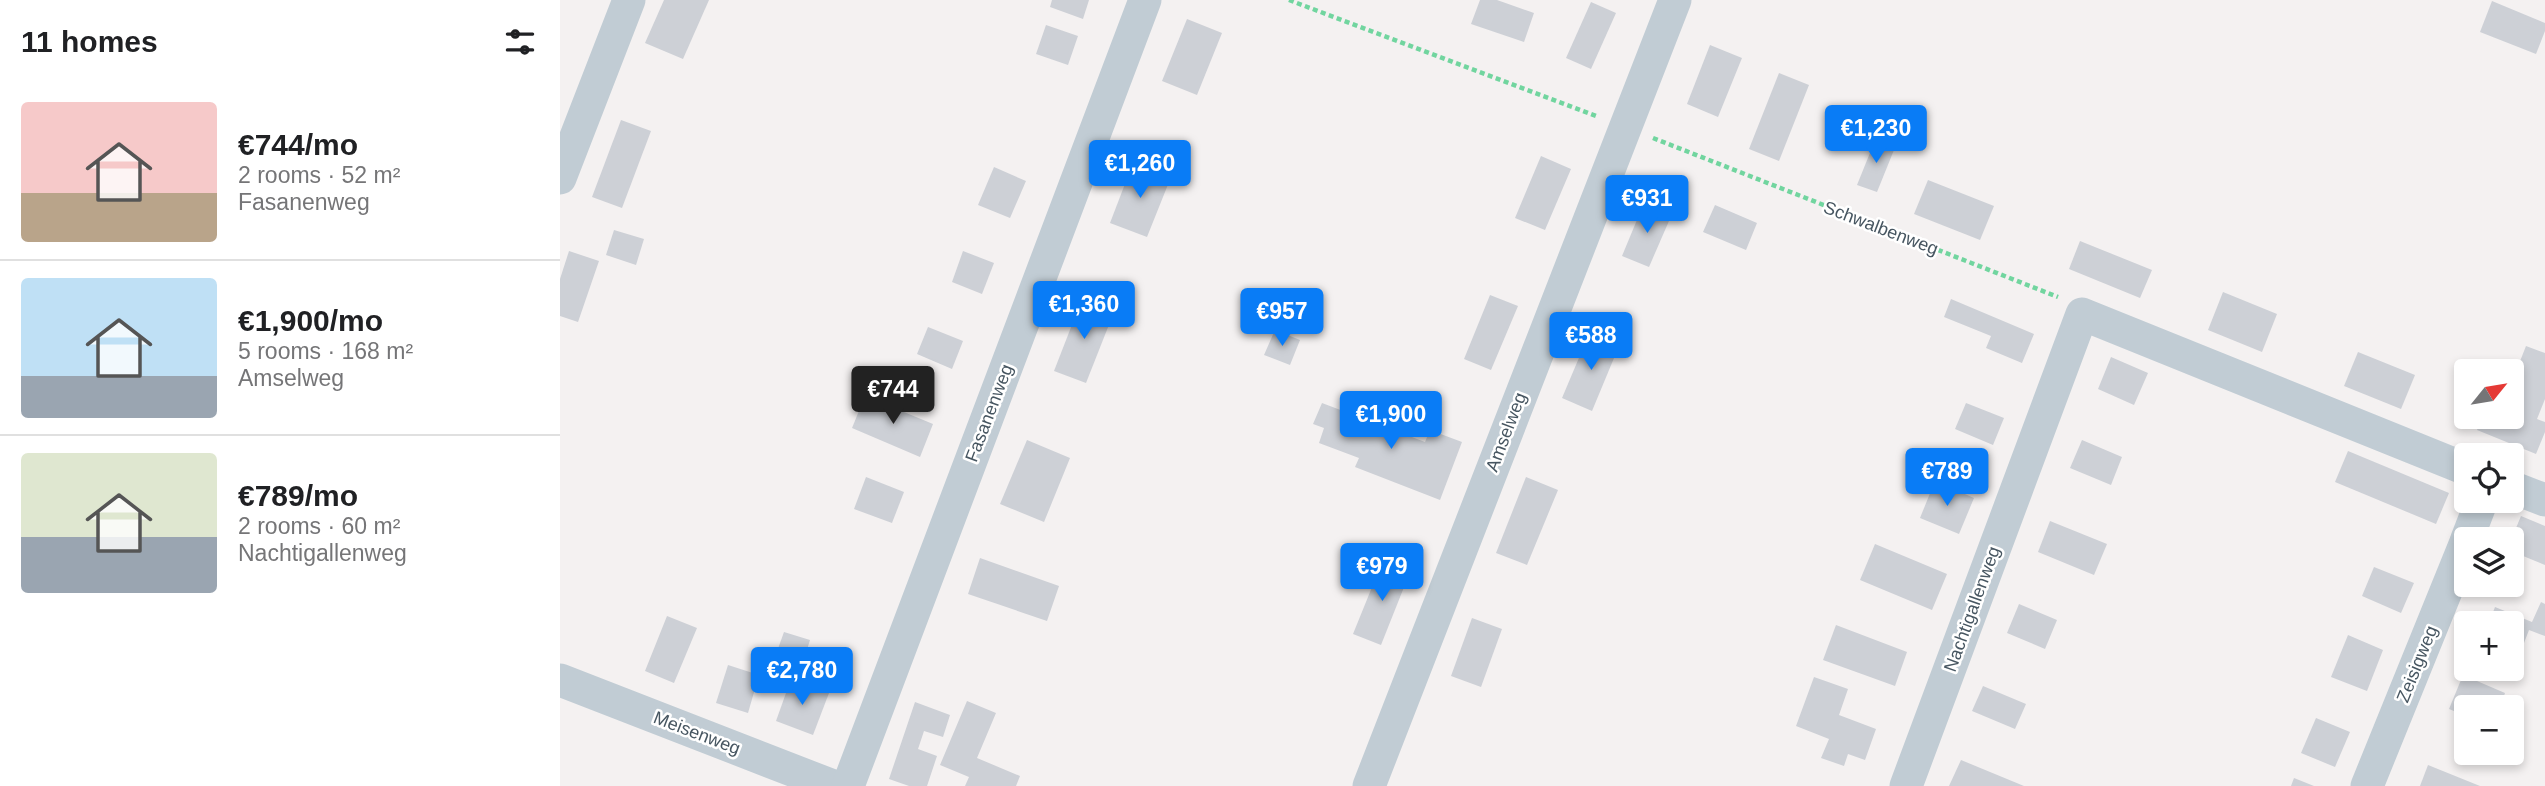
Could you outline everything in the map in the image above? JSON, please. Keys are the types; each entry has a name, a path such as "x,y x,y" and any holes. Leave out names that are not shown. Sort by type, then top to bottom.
{"street":[{"path":"560,178 629,0"},
{"name":"Fasanenweg","path":"848,786 1144,0"},
{"name":"Amselweg","path":"1369,786 1623,127 1675,0"},
{"path":"2082,314 2454,464"},
{"name":"Nachtigallenweg","path":"1906,786 2082,314"},
{"path":"2524,492 2545,500"},
{"name":"Zeisigweg","path":"2367,786 2454,570"},
{"name":"Meisenweg","path":"560,680 833,786"}],"path":[{"name":"Schwalbenweg","path":"1289,0 2060,298 2082,314"}],"building":[{"path":"664,0 709,0 683,59 645,43"},
{"path":"1052,0 1089,0 1083,19 1050,7"},
{"path":"1480,0 1497,0 1534,13 1524,42 1471,24"},
{"path":"2492,1 2545,23 2545,31 2536,54 2480,32"},
{"path":"1591,2 1616,13 1591,69 1566,58"},
{"path":"1187,19 1222,33 1197,95 1162,81"},
{"path":"1046,25 1078,36 1068,65 1036,54"},
{"path":"1710,45 1742,58 1718,117 1687,104"},
{"path":"1779,73 1809,85 1779,161 1749,149"},
{"path":"621,120 651,131 622,208 592,197"},
{"path":"1876,138 1896,145 1877,192 1857,185"},
{"path":"1541,156 1571,169 1545,230 1515,218"},
{"path":"1133,163 1171,177 1147,237 1110,223"},
{"path":"994,167 1026,181 1010,218 978,205"},
{"path":"1928,180 1994,206 1980,240 1914,214"},
{"path":"1644,203 1672,214 1649,267 1622,256"},
{"path":"1715,205 1757,223 1746,250 1703,232"},
{"path":"614,230 644,239 636,265 606,255"},
{"path":"2080,241 2152,270 2140,298 2069,269"},
{"path":"569,251 599,261 578,322 560,316 560,279"},
{"path":"963,251 994,263 982,294 952,282"},
{"path":"2223,292 2277,314 2262,352 2208,330"},
{"path":"1490,295 1518,306 1491,370 1464,359"},
{"path":"1082,299 1114,312 1086,383 1054,371"},
{"path":"1951,299 2034,334 2022,363 1986,348 1991,336 1944,317"},
{"path":"928,327 963,341 952,369 917,354"},
{"path":"1275,330 1300,340 1290,365 1264,355"},
{"path":"1589,334 1619,346 1592,411 1562,398"},
{"path":"2526,346 2545,353 2545,399 2537,419 2545,422 2545,432 2536,454 2524,449 2524,443 2509,443 2477,430 2524,429 2524,359 2521,359"},
{"path":"2358,352 2415,375 2401,409 2344,386"},
{"path":"2111,357 2148,373 2134,405 2098,389"},
{"path":"865,396 933,424 920,457 852,428"},
{"path":"1322,403 1425,442 1430,430 1462,442 1440,500 1355,467 1359,458 1319,443 1324,428 1313,424"},
{"path":"1966,403 2004,418 1993,445 1955,429"},
{"path":"1027,440 1070,458 1044,522 1000,504"},
{"path":"2082,440 2122,457 2111,485 2070,468"},
{"path":"2348,451 2449,493 2436,524 2335,482"},
{"path":"866,477 904,492 892,523 854,509"},
{"path":"1526,477 1558,490 1527,565 1496,553"},
{"path":"1935,481 1974,498 1959,534 1920,518"},
{"path":"2521,516 2545,526 2545,565 2524,556 2524,527 2516,527"},
{"path":"2050,521 2107,544 2094,575 2038,552"},
{"path":"1875,544 1947,574 1932,610 1860,580"},
{"path":"980,558 1059,586 1047,621 968,594"},
{"path":"1383,560 1410,572 1381,645 1353,634"},
{"path":"2374,567 2414,583 2401,613 2362,596"},
{"path":"2541,602 2545,604 2545,636 2529,630 2524,643 2524,619 2532,622"},
{"path":"2019,604 2057,620 2045,649 2007,633"},
{"path":"667,616 697,628 674,683 645,671"},
{"path":"1472,618 1502,629 1481,687 1451,676"},
{"path":"1836,625 1907,652 1895,686 1823,660"},
{"path":"784,632 810,640 802,666 775,657"},
{"path":"2348,635 2383,650 2367,691 2331,677"},
{"path":"728,665 759,675 748,713 716,703"},
{"path":"1814,677 1848,689 1839,715 1876,729 1865,760 1848,754 1844,766 1821,758 1829,739 1796,726"},
{"path":"791,679 829,693 813,735 776,721"},
{"path":"2461,681 2477,681 2505,693 2504,695 2455,695"},
{"path":"1983,686 2026,704 2015,729 1972,711"},
{"path":"2454,697 2454,711 2449,709"},
{"path":"967,701 996,713 977,758 1020,776 1016,786 965,786 969,777 940,765"},
{"path":"915,702 950,715 943,737 924,731 918,749 937,756 927,786 909,786 889,779"},
{"path":"2316,718 2350,732 2335,767 2301,753"},
{"path":"1961,760 2024,786 1949,786"},
{"path":"2428,765 2480,786 2420,786"},
{"path":"2294,778 2314,786 2291,786"}]}
